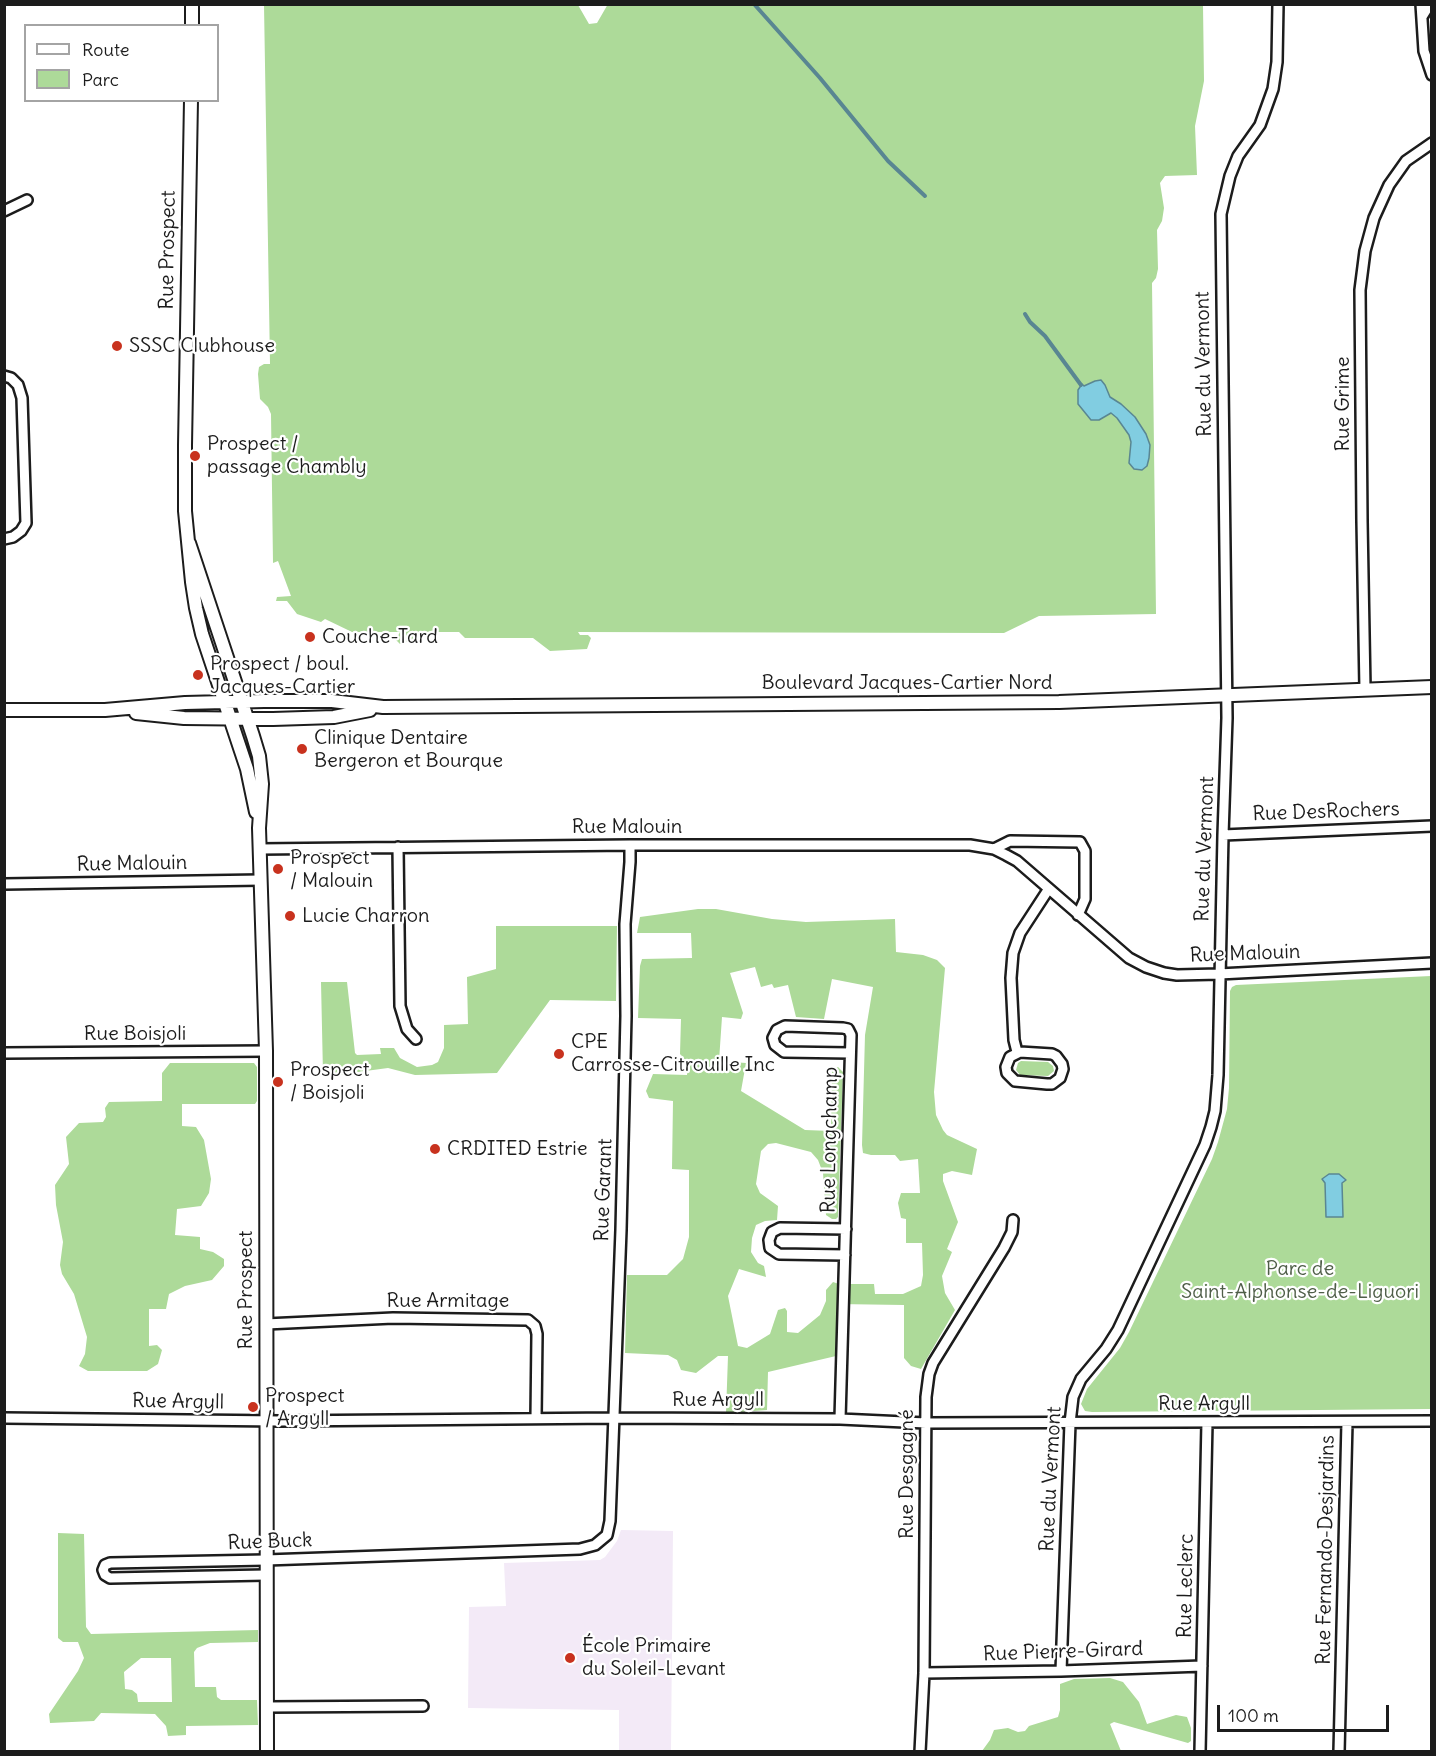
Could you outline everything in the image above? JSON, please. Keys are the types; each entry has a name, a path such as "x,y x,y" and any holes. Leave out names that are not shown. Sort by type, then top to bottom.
{"street":[{"path":"192,4 192,24"},
{"name":"Rue du Vermont","path":"1061,1671 1072,1397 1085,1373 1106,1349 1118,1330 1205,1144 1215,1111 1218,1075 1227,718 1221,214 1230,176 1238,156 1260,125 1274,89 1278,4"},
{"path":"1422,4 1424,51 1431,75"},
{"path":"1422,17 1430,4"},
{"name":"Rue Prospect","path":"191,102 185,511 196,608 202,633 248,769 259,828"},
{"name":"Rue Grime","path":"1365,689 1361,487 1360,290 1362,270 1374,218 1389,185 1406,161 1431,143"},
{"path":"4,211 27,200"},
{"path":"4,376 11,378 18,385 22,398 26,523 13,537 4,539"},
{"name":"Rue Prospect","path":"189,543 242,702 261,769 259,828 266,1051 267,1752"},
{"name":"Boulevard Jacques-Cartier Nord","path":"4,710 105,710 185,703 332,701 383,707 1059,702 1431,687"},
{"name":"Boulevard Jacques-Cartier Nord","path":"105,710 184,718 247,718 334,717 383,707"},
{"name":"Rue DesRochers","path":"1223,835 1431,826"},
{"name":"Rue Malouin","path":"994,849 1010,841 1080,842 1085,851 1085,900 1078,915"},
{"name":"Rue Malouin","path":"260,849 630,844 970,845 994,849 1017,861 1129,958 1146,967 1177,975 1431,963"},
{"name":"Rue Garant","path":"607,1535 610,1521 615,1418 625,1072 625,924 630,844"},
{"path":"398,847 400,1006 407,1029 416,1039"},
{"name":"Rue Malouin","path":"4,884 261,880"},
{"path":"1017,1053 1014,1040 1011,978 1013,953 1020,933 1048,890"},
{"name":"Rue Longchamp","path":"840,1419 851,1035 848,1029 843,1028 784,1026 777,1030 774,1038 775,1045 784,1052 850,1053"},
{"name":"Rue Boisjoli","path":"4,1053 266,1051"},
{"path":"1017,1053 1047,1053 1056,1056 1062,1064 1060,1078 1052,1084 1015,1081 1010,1078 1006,1067 1010,1057 1017,1053"},
{"name":"Rue Desgagné","path":"920,1752 924,1673 926,1397 929,1374 933,1363 1004,1248 1012,1232 1013,1220"},
{"name":"Rue Longchamp","path":"845,1255 779,1254 770,1248 769,1240 772,1232 780,1228 846,1229"},
{"name":"Rue Armitage","path":"266,1324 393,1318 528,1320 535,1326 537,1334 536,1418"},
{"name":"Rue Argyll","path":"4,1418 266,1421 536,1418 840,1419 926,1423 1431,1421"},
{"name":"Rue Leclerc","path":"1200,1752 1207,1422"},
{"name":"Rue Fernando-Desjardins","path":"1339,1752 1347,1422"},
{"name":"Rue Buck","path":"266,1575 110,1578 103,1570 105,1565 110,1563 580,1549 595,1545 607,1535"},
{"name":"Rue Pierre-Girard","path":"924,1673 1202,1666"},
{"path":"267,1707 423,1706"}],"shaded area":[{"name":"École Primaire du Soleil-Levant","path":"621,1530 673,1531 671,1751 619,1751 619,1710 468,1708 469,1607 506,1606 504,1563 600,1560 617,1541"}],"green space":[{"path":"608,4 1203,5 1204,81 1195,126 1197,175 1165,176 1160,183 1164,208 1162,221 1157,230 1158,269 1152,283 1156,614 1039,616 1004,633 578,632 580,635 588,635 591,638 587,649 550,651 533,638 465,638 459,632 426,632 424,635 400,644 396,640 400,632 352,632 325,619 321,622 297,614 287,601 276,601 277,597 291,596 278,561 273,563 271,414 260,399 258,374 259,367 270,364 264,5 578,5 589,24 597,23"},
{"path":"698,909 716,909 772,919 806,922 895,919 896,952 923,955 937,960 945,968 934,1092 936,1115 947,1135 977,1149 972,1175 952,1171 943,1174 943,1181 958,1222 947,1249 952,1252 942,1276 945,1293 955,1310 921,1369 911,1366 904,1358 904,1305 837,1304 836,1356 768,1372 767,1410 726,1413 728,1356 718,1356 696,1373 681,1370 677,1360 668,1355 625,1353 627,1275 667,1275 683,1259 689,1237 689,1170 672,1169 673,1101 649,1098 646,1091 653,1074 687,1075 687,1062 680,1054 681,1019 638,1018 642,959 692,958 691,933 637,933 640,917","holes":["755,967 761,987 772,984 774,988 788,985 796,1017 824,1019 832,979 873,987 865,1035 863,1153 895,1155 900,1161 918,1159 920,1193 901,1193 898,1203 901,1218 906,1219 906,1243 922,1243 923,1275 921,1286 903,1294 875,1294 874,1284 833,1282 826,1290 826,1301 820,1315 798,1333 787,1332 787,1311 785,1308 778,1310 770,1334 747,1348 738,1346 728,1296 739,1269 766,1277 764,1266 758,1263 751,1252 752,1238 756,1225 765,1221 777,1220 778,1206 760,1193 756,1184 761,1151 768,1144 776,1143 811,1152 818,1160 823,1173 826,1215 832,1219 838,1217 843,1072 838,1067 832,1070 831,1131 805,1130 741,1091 746,1063 719,1061 722,1017 741,1019 743,1013 730,973"]},
{"path":"496,926 617,926 616,1001 550,1000 497,1073 415,1075 388,1068 350,1075 323,1074 321,982 347,982 357,1055 381,1054 380,1048 394,1048 400,1058 417,1067 432,1065 438,1062 444,1048 444,1025 468,1024 467,977 496,969"},
{"name":"Parc de Saint-Alphonse-de-Liguori","path":"1431,976 1431,1409 1085,1411 1081,1404 1087,1389 1120,1348 1129,1332 1218,1142 1227,1109 1229,1088 1230,991 1232,987"},
{"path":"1021,1061 1048,1062 1053,1066 1054,1071 1048,1076 1020,1075 1016,1070"},
{"path":"170,1063 254,1063 257,1067 257,1101 255,1104 182,1104 182,1126 196,1127 204,1140 211,1179 209,1193 201,1206 177,1209 175,1235 200,1237 200,1249 213,1252 224,1259 224,1266 212,1280 185,1286 169,1294 166,1309 149,1309 149,1346 157,1345 162,1350 158,1364 147,1371 88,1371 79,1366 85,1354 87,1337 74,1294 62,1274 60,1265 63,1242 55,1185 69,1164 66,1137 79,1123 103,1122 106,1117 105,1108 109,1102 162,1101 162,1073"},
{"path":"58,1533 84,1534 86,1627 91,1634 258,1630 258,1642 210,1643 197,1648 194,1652 195,1687 216,1687 217,1697 221,1700 257,1700 258,1725 186,1726 186,1735 168,1736 166,1726 155,1714 101,1713 94,1721 50,1723 49,1714 78,1671 84,1658 78,1642 63,1642 58,1638","holes":["141,1658 171,1658 172,1702 138,1702 137,1694 125,1689 124,1672"]},
{"path":"1110,1678 1123,1682 1139,1702 1147,1724 1176,1715 1187,1717 1191,1728 1191,1741 1188,1743 1114,1722 1110,1724 1121,1751 982,1751 994,1730 1008,1728 1018,1732 1025,1731 1029,1726 1058,1717 1060,1684 1074,1679"}],"water":[{"path":"1101,380 1110,397 1135,417 1146,434 1150,445 1149,458 1147,466 1142,470 1134,469 1129,463 1131,442 1117,418 1111,413 1099,420 1091,420 1078,404 1078,390 1082,384 1084,386"},
{"path":"1329,1174 1339,1174 1346,1180 1342,1183 1343,1217 1326,1217 1325,1183 1322,1179"}],"waterway":[{"path":"754,4 820,78 888,161 925,196"},
{"path":"1025,314 1045,336 1081,385"}],"place":[{"name":"SSSC Clubhouse","path":"117,346"},
{"name":"Prospect / passage Chambly","path":"195,456"},
{"name":"Couche-Tard","path":"310,637"},
{"name":"Prospect / boul. Jacques-Cartier","path":"198,675"},
{"name":"Clinique Dentaire Bergeron et Bourque","path":"302,749"},
{"name":"Prospect / Malouin","path":"278,869"},
{"name":"Lucie Charron","path":"290,916"},
{"name":"CPE Carrosse-Citrouille Inc","path":"559,1054"},
{"name":"Prospect / Boisjoli","path":"278,1082"},
{"name":"CRDITED Estrie","path":"435,1149"},
{"name":"Prospect / Argyll","path":"253,1407"},
{"name":"École Primaire du Soleil-Levant","path":"570,1658"}]}
